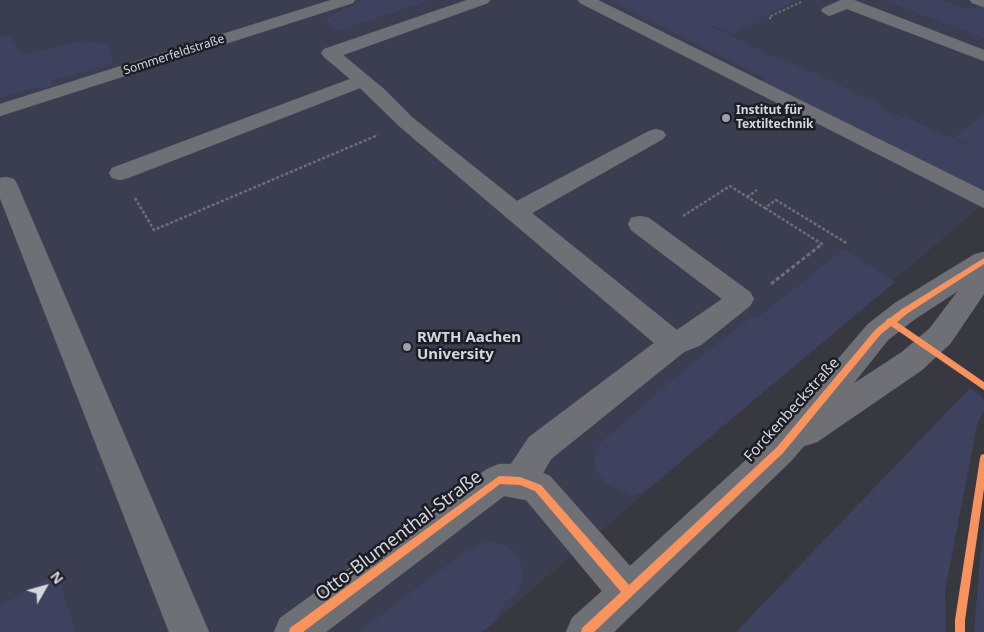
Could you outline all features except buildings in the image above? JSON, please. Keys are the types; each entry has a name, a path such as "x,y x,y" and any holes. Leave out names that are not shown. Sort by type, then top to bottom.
{"street":[{"name":"Sommerfeldstraße","path":"0,110 347,0"},
{"path":"482,0 330,53 406,122 674,344"},
{"path":"586,0 984,200"},
{"path":"978,0 984,2"},
{"path":"829,11 847,3 984,56"},
{"path":"120,173 362,81"},
{"path":"515,212 656,135"},
{"path":"6,184 189,632"},
{"path":"628,592 538,488 520,481 540,448 674,344 691,337 742,299 647,229"},
{"name":"Forckenbeckstraße","path":"586,632 780,450 878,332 905,311 984,261"},
{"name":"Forckenbeckstraße","path":"780,450 912,362 940,336 984,274"},
{"name":"Otto-Blumenthal-Straße","path":"294,632 484,490 499,480 520,481"}],"path":[{"path":"771,18 768,17 806,0"},
{"path":"120,173 154,230 406,122"},
{"path":"647,229 730,186 822,244 755,296 742,299"},
{"path":"747,197 757,190"},
{"path":"765,208 776,200 848,244"}],"shaded area":[{"name":"RWTH Aachen University","path":"0,0 984,0 984,203 483,632 0,632"},
{"path":"363,0 431,0 339,31 325,19"},
{"path":"608,0 797,0 759,19 751,15 761,21 734,34 707,24 781,61 784,59 883,106 881,108 984,152 984,194 760,82 765,78"},
{"path":"883,0 941,0 970,10 979,5 984,6 984,12 981,14 984,15 984,38"},
{"path":"11,36 22,55 83,41 108,44 113,63 51,81 53,86 40,90 38,87 0,98 0,37"},
{"path":"984,114 984,152 954,137"},
{"path":"844,249 895,282 645,491 632,496 605,483 595,468 595,456 599,445 685,369 753,316 756,319"},
{"path":"970,388 981,396 984,401 984,410 977,425 945,591 946,632 736,632"},
{"path":"984,528 984,632 974,632 980,558"},
{"path":"491,542 509,547 519,555 523,578 518,592 504,604 496,620 482,632 359,632 461,555 479,544"},
{"path":"57,572 75,632 0,632 0,606"}],"cycle path":[{"path":"586,632 780,450 878,332 905,311 984,261"},
{"path":"890,321 984,386"},
{"path":"960,632 960,620 984,458"},
{"path":"294,632 499,480 520,481 538,488 628,592"}],"place":[{"name":"Institut für Textiltechnik","path":"726,118"},
{"name":"RWTH Aachen University","path":"407,347"}]}
